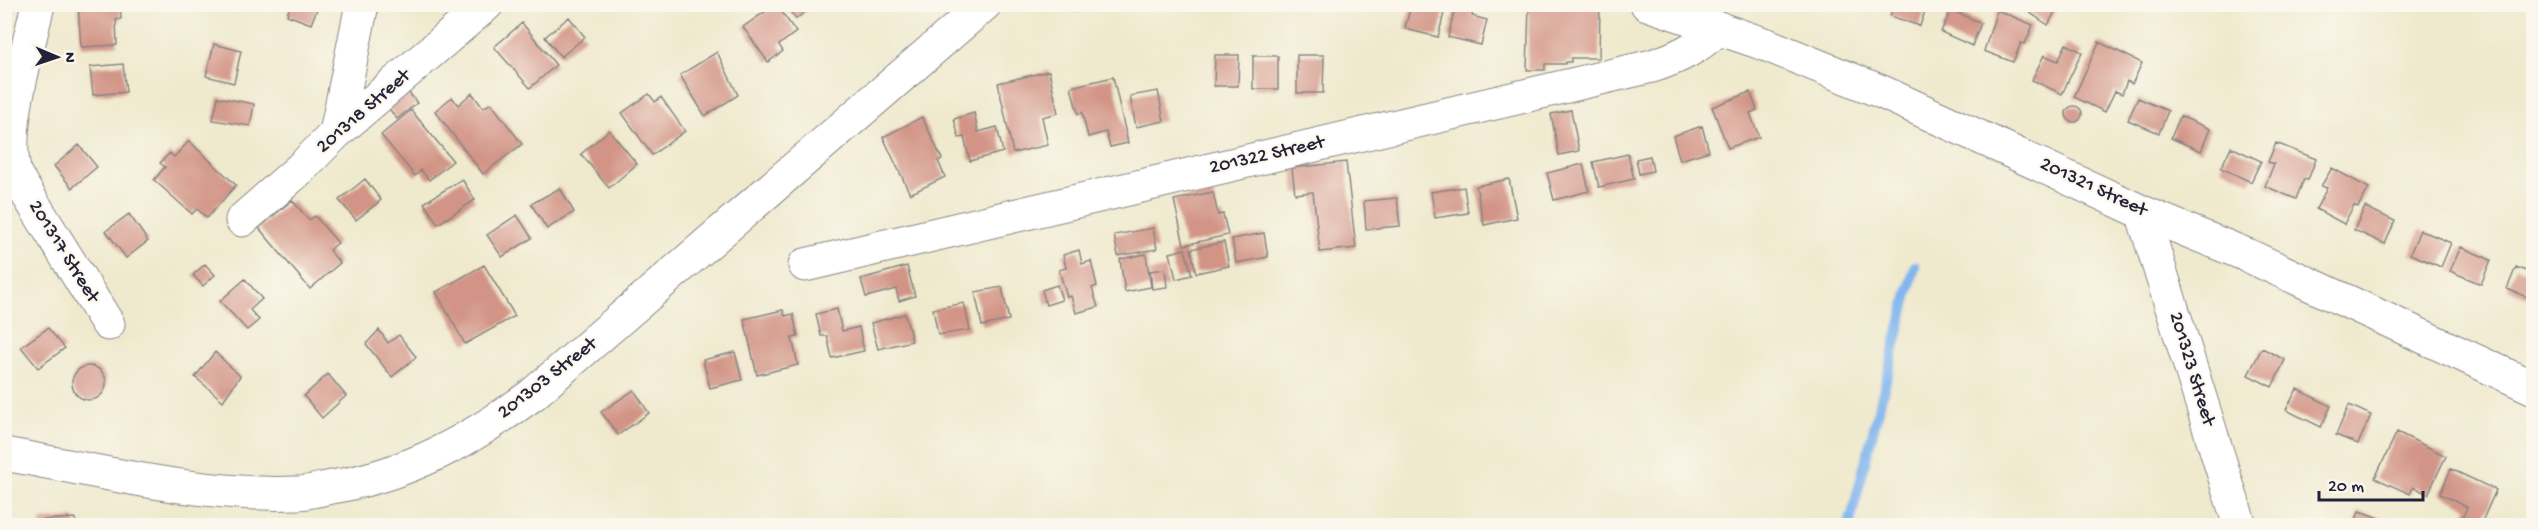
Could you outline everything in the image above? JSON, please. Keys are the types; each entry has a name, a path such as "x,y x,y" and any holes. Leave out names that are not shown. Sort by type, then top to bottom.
{"street":[{"name":"201317 Street","path":"38,4 14,124 12,163 15,174 108,324"},
{"path":"336,133 362,4"},
{"name":"201318 Street","path":"242,220 301,168 336,133 487,4"},
{"name":"201303 Street","path":"4,454 206,490 298,493 354,484 386,475 444,452 498,420 541,388 985,4"},
{"name":"201321 Street","path":"1647,4 1719,28 1882,92 2142,212 2249,256 2534,388"},
{"name":"201322 Street","path":"805,265 1652,66 1674,59 1698,46 1719,28"},
{"name":"201323 Street","path":"2142,212 2240,525"}],"building":[{"path":"78,4 120,4 121,19 116,20 117,45 81,47"},
{"path":"291,4 319,4 311,24 287,15"},
{"path":"776,4 796,32 779,45 783,51 768,62 743,27"},
{"path":"784,4 815,4 796,19"},
{"path":"1071,4 1107,4 1108,6 1073,12"},
{"path":"1411,4 1426,4 1445,9 1438,37 1405,29"},
{"path":"1456,4 1475,4 1472,16 1487,20 1481,45 1448,37"},
{"path":"1529,4 1600,4 1599,58 1571,58 1571,62 1565,64 1545,64 1545,70 1527,70"},
{"path":"1864,4 1878,4 1876,9"},
{"path":"1894,4 1927,5 1920,26 1890,16"},
{"path":"2017,4 2046,4 2056,10 2048,25"},
{"path":"1951,10 1981,23 1972,46 1941,32"},
{"path":"1997,10 2033,25 2025,44 2021,43 2013,62 1984,51"},
{"path":"569,17 585,37 561,57 545,37"},
{"path":"522,23 556,65 530,88 494,47"},
{"path":"2099,42 2142,63 2132,84 2127,81 2122,94 2115,91 2105,112 2074,97"},
{"path":"214,44 241,51 234,83 206,76"},
{"path":"2066,44 2082,52 2062,94 2032,80 2044,55 2058,61"},
{"path":"717,52 738,95 705,116 680,75"},
{"path":"1215,55 1239,55 1238,86 1214,86"},
{"path":"1297,55 1324,55 1323,93 1297,93"},
{"path":"1253,56 1278,56 1278,89 1253,89"},
{"path":"123,64 126,92 93,95 90,67"},
{"path":"1049,71 1058,113 1042,117 1048,145 1013,153 998,83"},
{"path":"1113,77 1128,143 1110,147 1106,132 1088,137 1082,112 1078,114 1071,87"},
{"path":"403,85 417,103 397,119 383,101"},
{"path":"1158,91 1164,121 1136,127 1130,96"},
{"path":"1750,92 1757,110 1750,113 1759,137 1728,148 1712,107"},
{"path":"472,93 483,108 491,103 522,144 483,174 435,111 452,97 458,105"},
{"path":"649,94 655,102 661,97 685,131 652,155 622,113"},
{"path":"218,97 254,104 250,126 213,120"},
{"path":"2138,98 2168,111 2159,133 2128,120"},
{"path":"2071,106 2077,106 2082,114 2080,120 2071,122 2066,117 2066,111"},
{"path":"411,110 453,161 429,180 421,170 415,176 381,135"},
{"path":"1571,110 1579,151 1559,155 1551,114"},
{"path":"974,113 978,132 997,127 1003,152 970,161 964,137 959,138 954,119"},
{"path":"2180,116 2210,129 2201,151 2171,138"},
{"path":"922,117 942,159 938,161 945,177 910,194 883,137"},
{"path":"1702,126 1709,151 1680,160 1673,136"},
{"path":"609,130 637,164 609,188 581,154"},
{"path":"189,141 236,185 207,218 197,209 192,214 154,180 165,167 160,163 170,153 174,157"},
{"path":"2276,143 2316,159 2308,180 2304,179 2296,199 2265,186 2274,164 2268,162"},
{"path":"79,145 97,167 72,188 54,166"},
{"path":"2231,147 2261,161 2251,182 2221,168"},
{"path":"1628,154 1634,179 1599,187 1593,162"},
{"path":"1650,156 1653,171 1639,174 1636,159"},
{"path":"1346,162 1356,248 1320,252 1313,192 1295,194 1292,168"},
{"path":"1583,164 1589,191 1554,200 1547,173"},
{"path":"2332,168 2369,188 2358,207 2354,205 2344,224 2316,209 2327,188 2321,186"},
{"path":"365,179 381,200 356,220 339,200"},
{"path":"462,179 475,200 438,224 424,203"},
{"path":"1509,179 1517,218 1484,225 1476,186"},
{"path":"1464,187 1468,213 1435,218 1431,192"},
{"path":"560,188 574,212 547,229 531,204"},
{"path":"1213,192 1218,215 1223,214 1228,235 1184,245 1174,200"},
{"path":"1397,198 1400,226 1366,229 1364,201"},
{"path":"292,200 309,220 315,216 338,243 329,250 340,263 310,289 259,228"},
{"path":"2365,207 2395,221 2385,244 2354,230"},
{"path":"129,214 148,241 126,258 106,231"},
{"path":"517,215 532,238 502,257 487,235"},
{"path":"1153,228 1157,249 1118,256 1114,235"},
{"path":"2420,230 2451,243 2441,267 2410,254"},
{"path":"1264,233 1268,257 1236,263 1232,239"},
{"path":"1224,242 1229,266 1196,273 1191,249"},
{"path":"2461,247 2491,260 2481,284 2450,271"},
{"path":"1185,249 1192,275 1176,279 1170,253"},
{"path":"1079,250 1082,264 1091,261 1097,286 1092,288 1098,307 1076,313 1071,296 1067,297 1059,270 1066,268 1063,255"},
{"path":"1146,254 1151,287 1125,292 1120,259"},
{"path":"205,264 215,275 203,286 193,275"},
{"path":"484,265 515,316 465,344 436,292"},
{"path":"907,266 915,296 899,301 896,289 866,297 861,279"},
{"path":"2516,267 2534,274 2534,300 2507,289"},
{"path":"1165,269 1167,287 1152,289 1150,271"},
{"path":"245,279 262,299 250,310 259,320 247,330 220,301"},
{"path":"1057,285 1062,300 1046,305 1042,290"},
{"path":"1002,287 1009,320 982,326 975,292"},
{"path":"964,303 970,330 938,335 933,309"},
{"path":"837,309 842,331 859,327 864,351 832,358 827,336 821,336 816,314"},
{"path":"783,310 785,316 793,314 798,337 792,338 798,365 757,375 744,319"},
{"path":"905,314 912,341 878,349 871,323"},
{"path":"48,328 65,348 38,368 21,347"},
{"path":"379,330 388,343 399,335 416,357 392,377 366,344"},
{"path":"2262,348 2285,360 2272,387 2248,375"},
{"path":"215,352 240,376 223,401 195,377"},
{"path":"735,352 742,380 710,388 703,360"},
{"path":"89,366 101,371 106,383 101,395 89,400 77,395 72,383 77,371"},
{"path":"328,374 346,396 322,418 304,396"},
{"path":"2297,389 2331,406 2321,427 2286,410"},
{"path":"634,390 649,413 618,435 601,412"},
{"path":"2349,405 2371,415 2358,444 2336,435"},
{"path":"2397,432 2446,456 2428,494 2413,487 2410,494 2375,478"},
{"path":"2451,469 2496,490 2480,526 2459,525 2467,507 2440,494"},
{"path":"2534,492 2534,508 2528,506"},
{"path":"2359,511 2392,522 2390,526 2354,526"},
{"path":"75,518 76,526 41,526 41,520"}],"waterway":[{"path":"1849,526 1915,266"}]}
